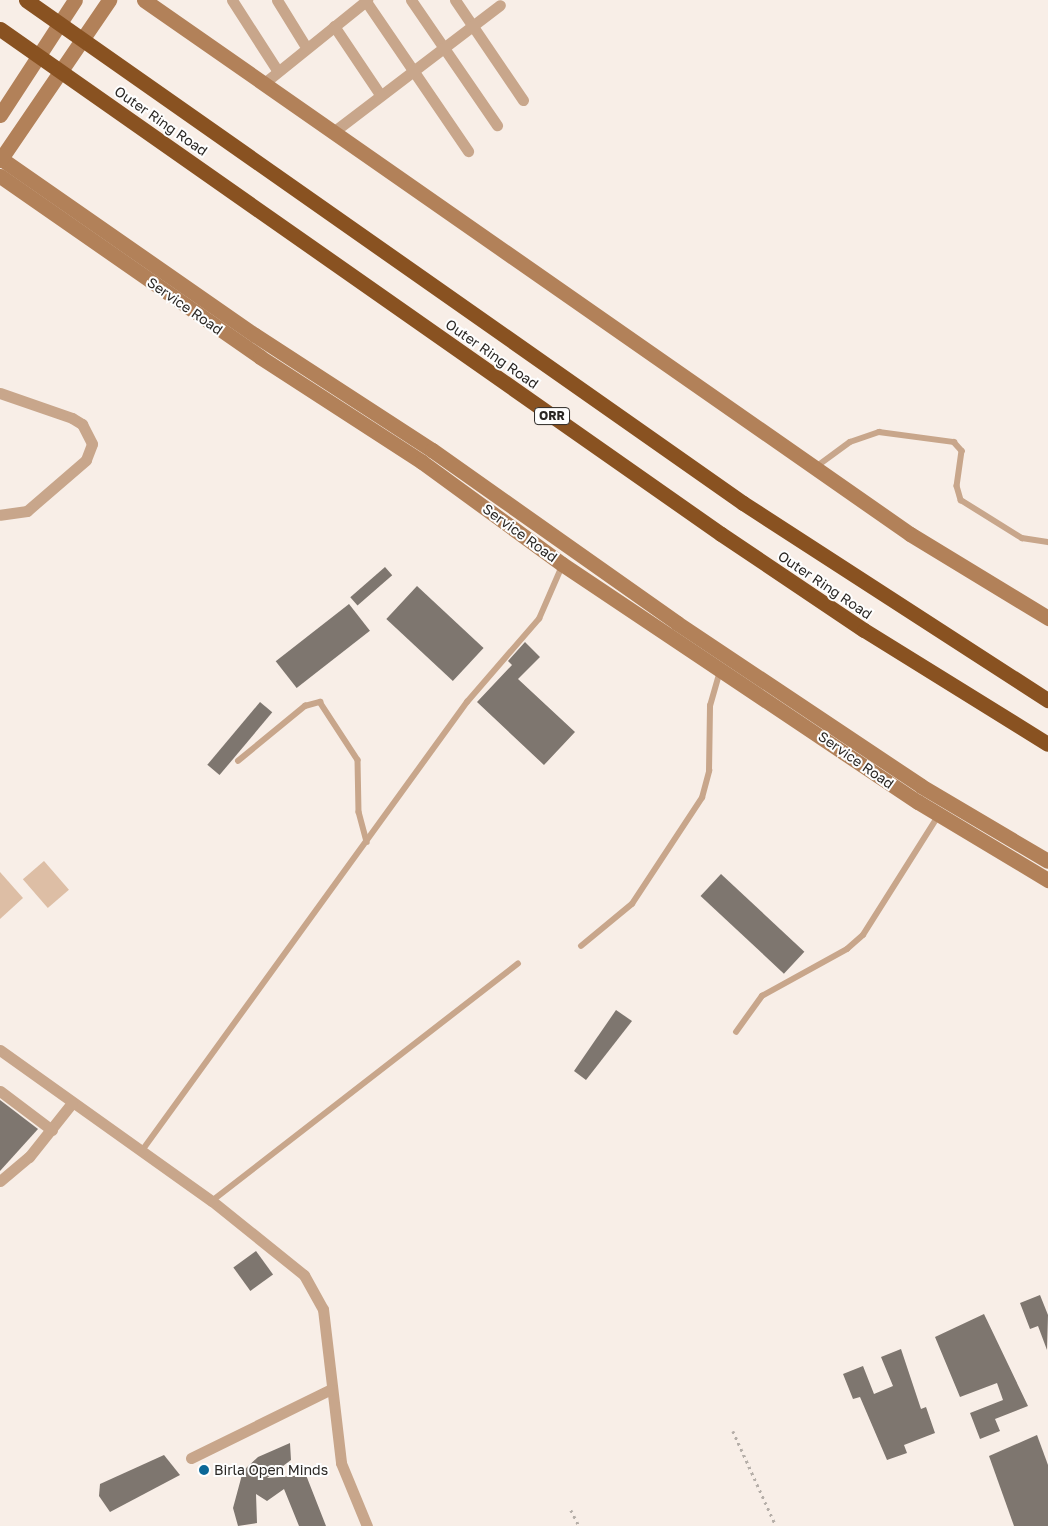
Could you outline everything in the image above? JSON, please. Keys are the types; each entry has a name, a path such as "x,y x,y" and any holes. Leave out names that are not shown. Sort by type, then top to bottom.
{"highway":[{"name":"Outer Ring Road","path":"26,0 742,503 1048,700"},
{"name":"Outer Ring Road","path":"0,29 728,540 1048,744"}],"main road":[{"path":"0,114 75,0"},
{"path":"109,0 0,159 255,335 432,450 669,617 933,794 1048,860"},
{"path":"144,0 814,469 910,534 1048,618"},
{"name":"Service Road","path":"0,176 252,352 422,462 562,564 939,815 1048,880"}],"street":[{"path":"232,0 276,70"},
{"path":"277,0 306,47"},
{"path":"263,84 276,70 366,0 410,70 468,151"},
{"path":"411,0 442,48 497,125"},
{"path":"455,0 523,100"},
{"path":"332,133 379,93 500,5"},
{"path":"334,26 379,93"},
{"path":"0,394 72,418 82,424 92,444 86,460 26,511 0,515"},
{"path":"0,1050 141,1153 212,1201 291,1263 315,1289 323,1309 341,1463 367,1526"},
{"path":"0,1091 52,1130"},
{"path":"0,1181 14,1172 52,1130 72,1103"},
{"path":"191,1458 331,1389"}],"lane":[{"path":"814,469 850,442 879,432 954,442 962,451 957,486 961,500 1022,538 1048,542"},
{"path":"141,1153 467,702 539,619 562,564"},
{"path":"581,946 632,904 702,798 709,771 710,706 720,669"},
{"path":"238,761 305,706 320,702 358,760 359,812 367,842"},
{"path":"736,1032 762,996 863,935 939,815"},
{"path":"212,1201 518,964"}],"path":[{"path":"733,1431 776,1526"},
{"path":"572,1510 578,1526"}],"shaded area":[{"path":"44,861 69,890 48,908 23,879"},
{"path":"0,872 23,898 0,919"}],"building":[{"path":"385,567 392,575 358,605 350,597"},
{"path":"417,586 484,648 453,681 386,619"},
{"path":"349,604 370,631 297,688 276,661"},
{"path":"525,642 540,657 518,679 575,732 544,765 477,702 512,665 508,661"},
{"path":"260,702 272,712 220,775 207,765"},
{"path":"721,874 804,952 784,974 701,896"},
{"path":"616,1010 632,1021 586,1080 574,1071"},
{"path":"0,1100 38,1129 0,1171"},
{"path":"256,1251 273,1274 250,1291 233,1267"},
{"path":"1040,1295 1048,1315 1047,1350 1038,1326 1030,1329 1020,1303"},
{"path":"984,1314 1028,1406 995,1419 1000,1431 980,1439 970,1413 1003,1400 997,1383 960,1397 935,1337"},
{"path":"901,1349 921,1409 926,1407 935,1433 904,1445 907,1453 887,1460 860,1397 853,1399 843,1374 863,1366 874,1394 893,1386 881,1357"},
{"path":"1037,1435 1048,1465 1048,1526 1014,1526 989,1456"},
{"path":"290,1443 291,1460 267,1478 306,1475 326,1526 299,1526 284,1489 267,1501 256,1494 257,1523 238,1526 233,1508 243,1471 258,1457"},
{"path":"164,1455 180,1475 110,1512 99,1496 100,1484"}],"place":[{"name":"Birla Open Minds","path":"204,1470"}]}
